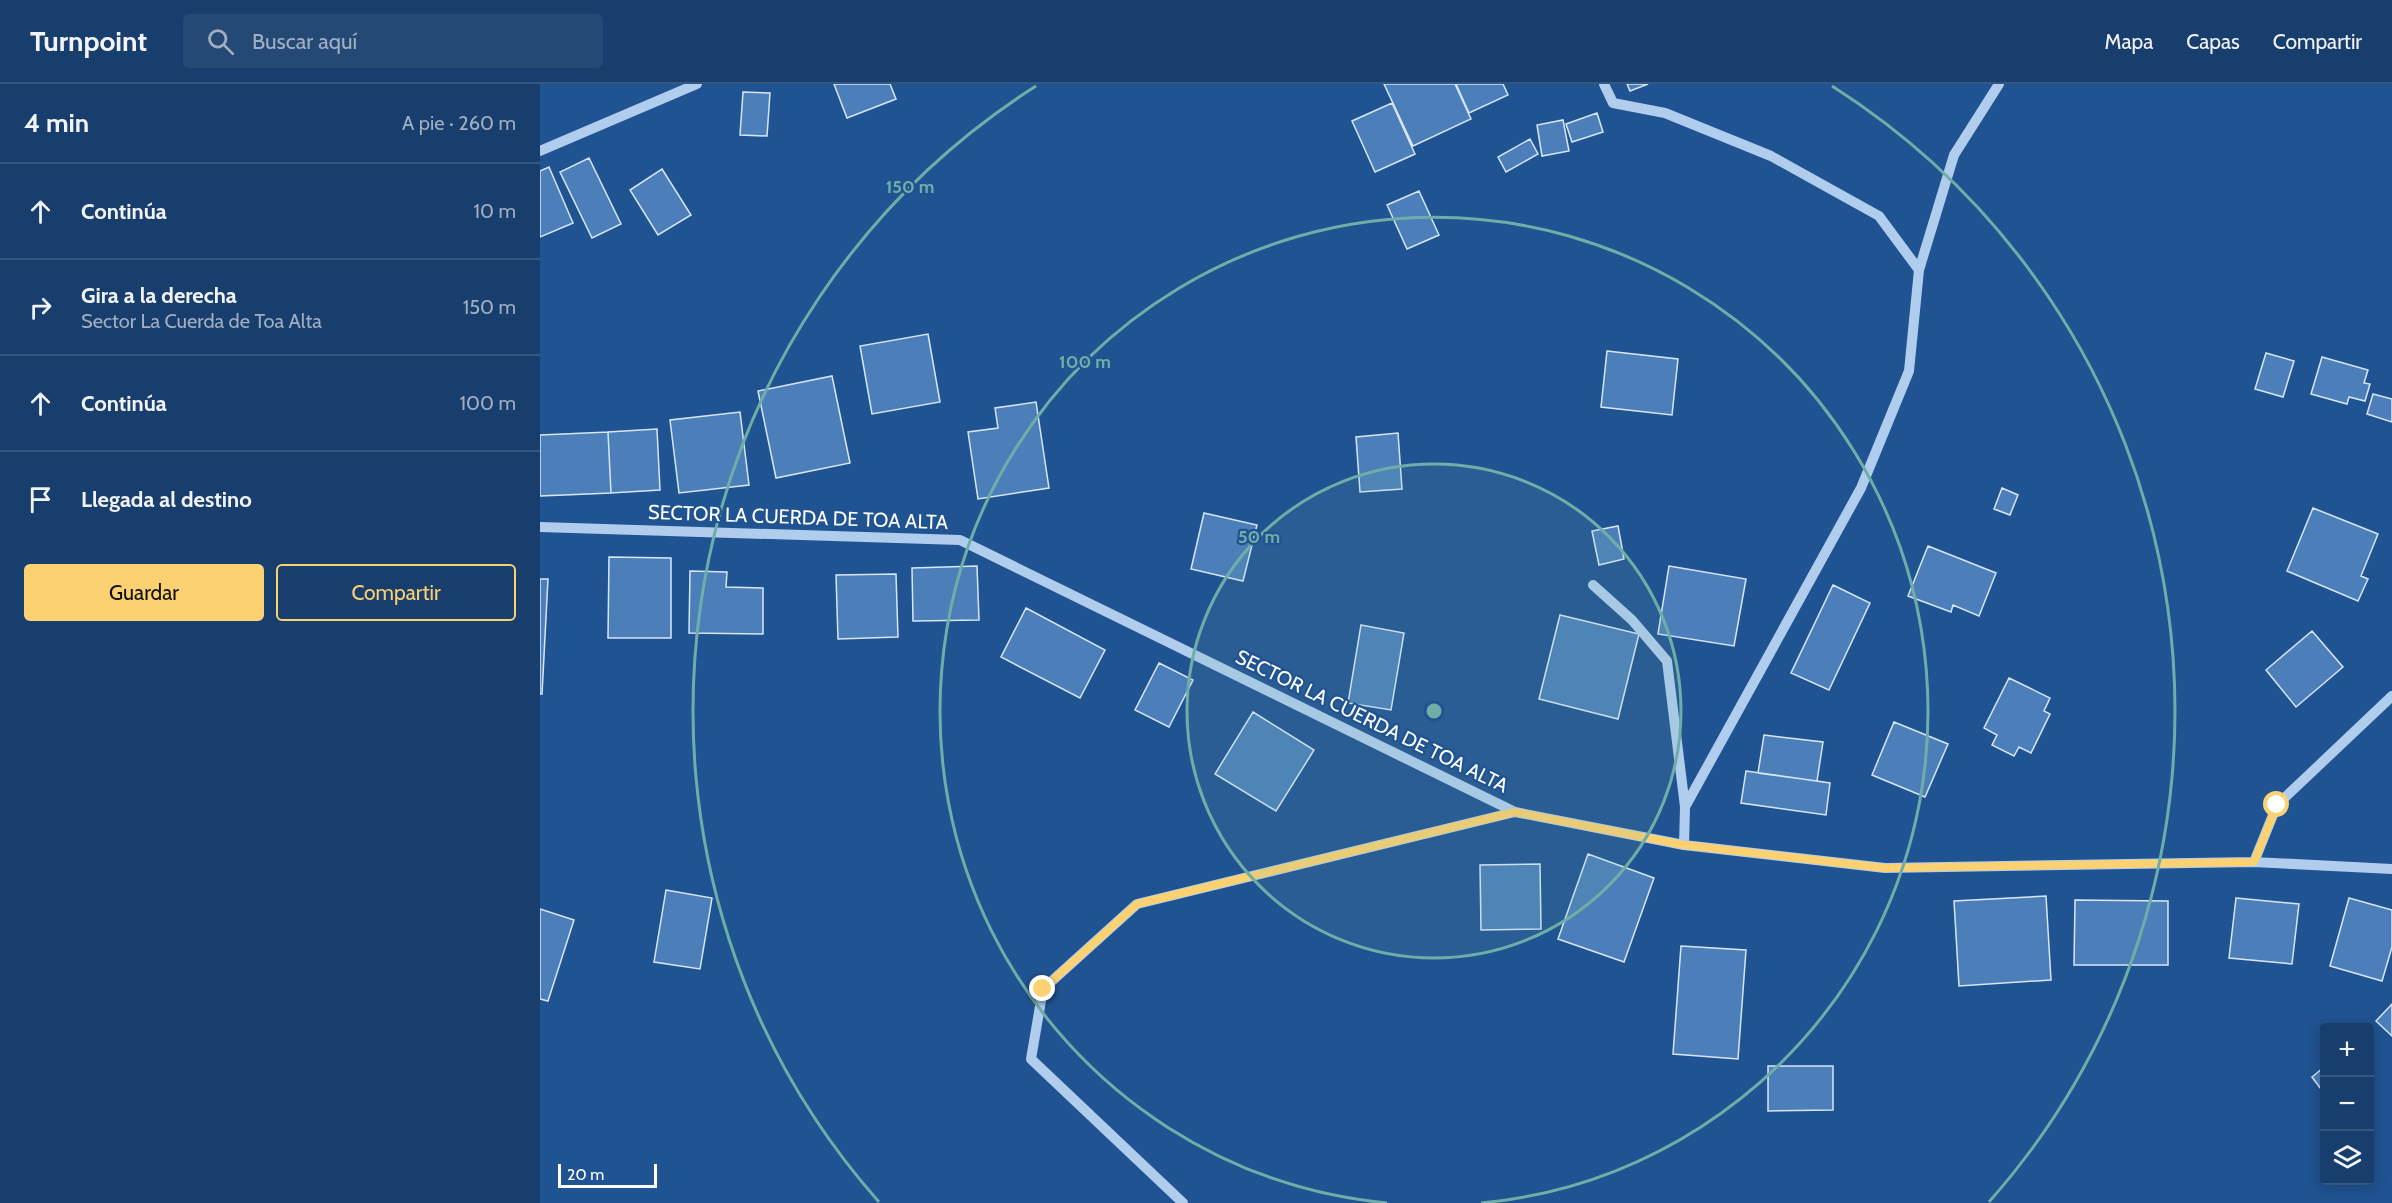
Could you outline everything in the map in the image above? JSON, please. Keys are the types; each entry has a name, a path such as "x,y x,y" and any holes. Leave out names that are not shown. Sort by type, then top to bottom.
{"street":[{"path":"540,150 697,84"},
{"path":"1604,84 1613,103 1665,113 1771,156 1879,216 1919,270"},
{"path":"1685,807 1861,488 1909,371 1919,270 1954,156 1999,84"},
{"name":"SECTOR LA CUERDA DE TOA ALTA","path":"540,527 960,540 1515,812 1684,845 1885,868 2254,862 2392,869"},
{"path":"1593,585 1632,620 1666,661 1685,807 1684,845"},
{"path":"2254,862 2277,805 2392,696"},
{"path":"1183,1203 1031,1059 1043,989 1137,904 1515,812"}],"building":[{"path":"834,84 890,84 896,99 847,118"},
{"path":"1384,84 1455,84 1471,119 1413,146"},
{"path":"1456,84 1503,84 1508,95 1469,113"},
{"path":"1627,84 1648,84 1630,91"},
{"path":"743,92 770,93 767,136 740,135"},
{"path":"1392,103 1415,154 1375,172 1352,121"},
{"path":"1597,113 1603,132 1572,142 1566,124"},
{"path":"1563,120 1569,151 1542,156 1537,125"},
{"path":"1530,139 1538,154 1506,172 1498,157"},
{"path":"589,158 621,224 592,238 560,172"},
{"path":"549,167 573,223 540,237 540,171"},
{"path":"662,169 691,215 658,235 630,190"},
{"path":"1419,191 1439,235 1407,249 1387,205"},
{"path":"928,334 940,402 872,414 860,346"},
{"path":"1607,351 1678,359 1672,415 1601,407"},
{"path":"2266,353 2294,361 2283,397 2255,389"},
{"path":"2322,357 2368,370 2364,383 2370,384 2365,401 2349,397 2347,404 2311,394"},
{"path":"832,376 850,463 776,478 758,391"},
{"path":"2373,394 2392,399 2392,422 2367,414"},
{"path":"1036,402 1049,488 978,499 968,432 998,428 995,408"},
{"path":"740,412 749,485 679,493 670,420"},
{"path":"657,429 660,490 611,493 608,432"},
{"path":"608,432 611,493 540,496 540,435"},
{"path":"1398,433 1402,489 1360,492 1356,437"},
{"path":"2002,488 2018,495 2010,515 1994,509"},
{"path":"2313,508 2378,534 2361,576 2368,579 2358,601 2287,571"},
{"path":"1204,513 1257,525 1243,581 1191,569"},
{"path":"1618,526 1624,559 1599,565 1592,531"},
{"path":"1928,546 1996,573 1979,616 1953,605 1951,612 1908,596"},
{"path":"609,557 671,558 671,638 608,638"},
{"path":"977,566 979,620 913,621 912,568"},
{"path":"1669,566 1746,579 1734,646 1658,634"},
{"path":"690,571 727,572 726,587 763,588 763,634 689,633"},
{"path":"896,574 898,637 838,639 836,575"},
{"path":"540,579 548,579 542,694 540,694"},
{"path":"1833,585 1870,603 1829,690 1791,673"},
{"path":"1026,608 1105,650 1080,698 1001,657"},
{"path":"1560,615 1639,634 1618,719 1539,699"},
{"path":"1361,625 1404,633 1391,710 1348,703"},
{"path":"2312,631 2343,667 2296,707 2266,670"},
{"path":"1159,663 1193,680 1169,727 1135,710"},
{"path":"2009,678 2050,698 2044,711 2050,714 2031,753 2019,747 2014,756 1992,745 1997,735 1984,728"},
{"path":"1253,712 1314,750 1276,811 1215,774"},
{"path":"1894,722 1948,744 1925,797 1872,775"},
{"path":"1764,735 1823,742 1817,781 1758,773"},
{"path":"1746,771 1830,783 1826,815 1741,803"},
{"path":"1588,854 1654,878 1624,962 1558,939"},
{"path":"1540,864 1541,929 1481,930 1480,865"},
{"path":"666,890 712,898 700,969 654,962"},
{"path":"2046,896 2051,980 1959,986 1954,901"},
{"path":"2236,898 2299,904 2292,964 2229,958"},
{"path":"2349,898 2392,910 2392,947 2382,981 2330,966"},
{"path":"2075,900 2168,901 2168,965 2074,965"},
{"path":"540,909 574,920 548,1001 540,999"},
{"path":"1681,946 1746,950 1738,1059 1673,1054"},
{"path":"2392,1004 2392,1036 2376,1021"},
{"path":"1768,1066 1833,1066 1833,1110 1768,1111"},
{"path":"2320,1070 2320,1088 2312,1077"}],"route":[{"path":"1043,989 1137,904 1515,812 1684,845 1885,868 2254,862 2277,805"}]}
